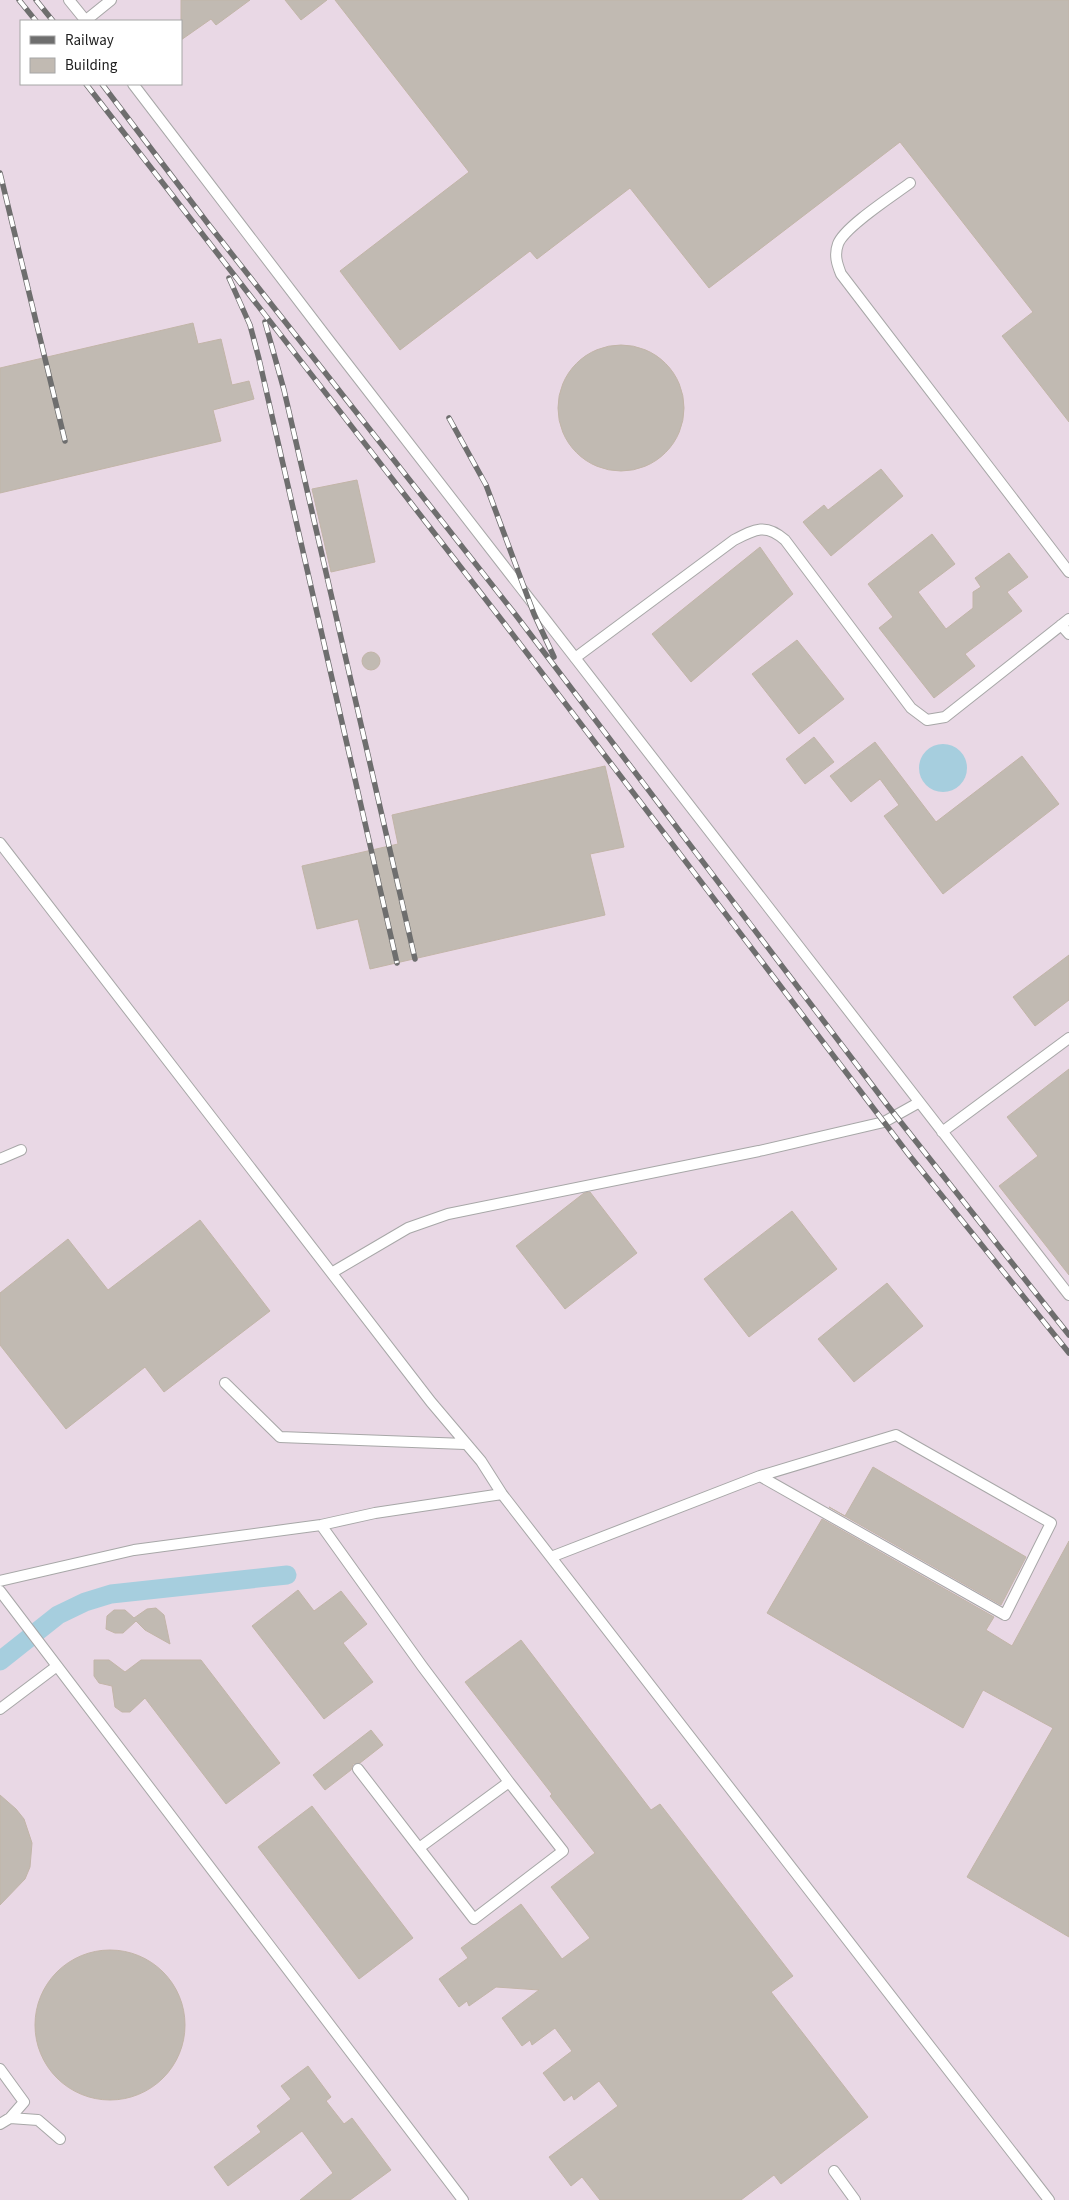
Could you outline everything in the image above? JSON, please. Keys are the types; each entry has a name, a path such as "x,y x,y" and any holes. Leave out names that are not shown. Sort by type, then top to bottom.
{"lane":[{"path":"70,0 85,20"},
{"path":"87,20 112,0"},
{"path":"134,85 574,658 1069,1295"},
{"path":"910,183 843,234 836,252 837,264 841,274 1069,572"},
{"path":"574,658 734,540 762,529 776,531 786,540 911,708 927,720 936,720 945,716 1065,622 1069,634"},
{"path":"0,843 465,1444 481,1461 502,1494 1049,2200"},
{"path":"942,1132 1069,1038"},
{"path":"333,1272 408,1228 448,1214 759,1152 884,1122 918,1103"},
{"path":"0,1158 21,1150"},
{"path":"224,1383 280,1437 465,1444"},
{"path":"551,1557 760,1476 896,1435 1051,1524 1005,1615 760,1476"},
{"path":"0,1581 134,1550 321,1525 375,1513 502,1494"},
{"path":"321,1525 422,1666 563,1851 474,1920 358,1769"},
{"path":"0,1590 462,2200"},
{"path":"0,1708 57,1666"},
{"path":"419,1848 509,1782"},
{"path":"0,2069 24,2102 10,2118 0,2124"},
{"path":"10,2118 38,2120 60,2139"},
{"path":"834,2171 855,2200"}],"shaded area":[{"path":"0,0 1069,0 1069,2200 0,2200"}],"water":[{"path":"943,744 952,746 960,751 965,759 967,768 965,777 960,785 952,790 943,792 934,790 926,785 921,777 919,768 921,759 926,751 934,746"}],"building":[{"path":"181,0 250,0 216,25 211,19 182,39"},
{"path":"285,0 327,0 301,20"},
{"path":"335,0 1069,0 1069,422 1002,336 1033,312 900,142 709,288 630,188 537,259 530,251 400,350 340,271 469,172"},
{"path":"193,323 198,344 221,339 232,385 249,381 254,399 213,410 221,441 0,493 0,368"},
{"path":"621,345 645,350 665,364 679,384 684,408 679,432 665,452 645,466 621,471 597,466 577,452 563,432 558,408 563,384 577,364 597,350"},
{"path":"881,469 903,496 831,556 803,522 824,505 828,510"},
{"path":"357,480 375,562 331,572 312,489"},
{"path":"932,534 955,564 918,592 946,629 973,608 973,592 981,587 975,578 1009,553 1028,577 1007,592 1022,611 965,654 975,666 934,698 879,628 893,617 868,584"},
{"path":"760,547 793,594 691,682 652,634"},
{"path":"797,640 844,699 799,734 752,674"},
{"path":"371,652 377,655 380,661 377,667 371,670 365,667 362,661 365,655"},
{"path":"814,737 834,762 805,784 786,759"},
{"path":"875,742 936,822 1022,756 1059,804 943,894 884,816 899,805 880,779 851,802 830,776"},
{"path":"605,766 624,847 590,854 605,915 370,969 358,919 317,929 302,866 398,844 392,815"},
{"path":"1069,955 1069,1000 1035,1026 1013,997"},
{"path":"1069,1069 1069,1275 999,1186 1038,1156 1007,1117"},
{"path":"590,1192 637,1253 565,1309 516,1246 584,1193"},
{"path":"792,1211 837,1269 749,1337 704,1279"},
{"path":"200,1220 270,1311 164,1392 145,1367 66,1429 0,1345 0,1293 68,1239 108,1290"},
{"path":"887,1283 923,1326 854,1382 818,1339"},
{"path":"873,1467 1026,1557 1001,1605 829,1507 845,1516"},
{"path":"822,1519 994,1617 986,1630 1012,1646 1069,1541 1069,1937 967,1877 1053,1728 983,1690 963,1728 767,1613"},
{"path":"298,1590 314,1611 341,1591 367,1624 343,1643 373,1682 324,1719 252,1626"},
{"path":"156,1608 164,1615 170,1644 145,1630 136,1621 123,1633 115,1633 106,1629 107,1616 114,1610 125,1610 134,1618 147,1609"},
{"path":"521,1640 651,1810 660,1804 793,1976 771,1992 868,2117 781,2184 774,2175 741,2200 600,2200 582,2177 571,2186 549,2157 618,2106 599,2081 574,2100 572,2095 564,2101 543,2073 572,2051 555,2028 532,2045 530,2040 522,2046 502,2018 539,1990 496,1987 469,2006 467,2001 459,2007 439,1979 468,1958 461,1948 521,1904 562,1959 590,1938 551,1887 595,1853 465,1682"},
{"path":"94,1660 109,1660 125,1672 141,1660 201,1660 280,1763 226,1804 145,1698 130,1712 122,1712 115,1707 112,1686 99,1683 94,1676"},
{"path":"371,1730 383,1745 360,1763 353,1764 351,1770 325,1790 313,1775"},
{"path":"0,1795 24,1819 32,1843 30,1867 25,1879 0,1905"},
{"path":"312,1806 413,1938 359,1979 258,1847"},
{"path":"110,1950 125,1951 139,1956 163,1972 179,1996 184,2010 184,2040 179,2054 163,2078 139,2094 125,2099 110,2100 95,2099 81,2094 57,2078 41,2054 36,2040 35,2025 36,2010 41,1996 57,1972 81,1956 95,1951"},
{"path":"308,2066 331,2097 326,2101 344,2124 352,2118 391,2170 350,2200 300,2200 333,2173 302,2131 228,2186 214,2167 261,2132 257,2126 291,2099 281,2086"}],"waterway":[{"path":"0,1661 58,1615 85,1602 111,1594 287,1575"}],"railway":[{"path":"19,0 35,20"},
{"path":"36,0 52,20"},
{"path":"87,85 504,623 909,1155 1069,1353"},
{"path":"103,85 209,225 515,614 888,1106 1069,1335"},
{"path":"0,173 65,441"},
{"path":"229,278 250,325 259,359 397,963"},
{"path":"265,322 284,390 415,959"},
{"path":"449,418 486,485 534,614 554,657"}]}
